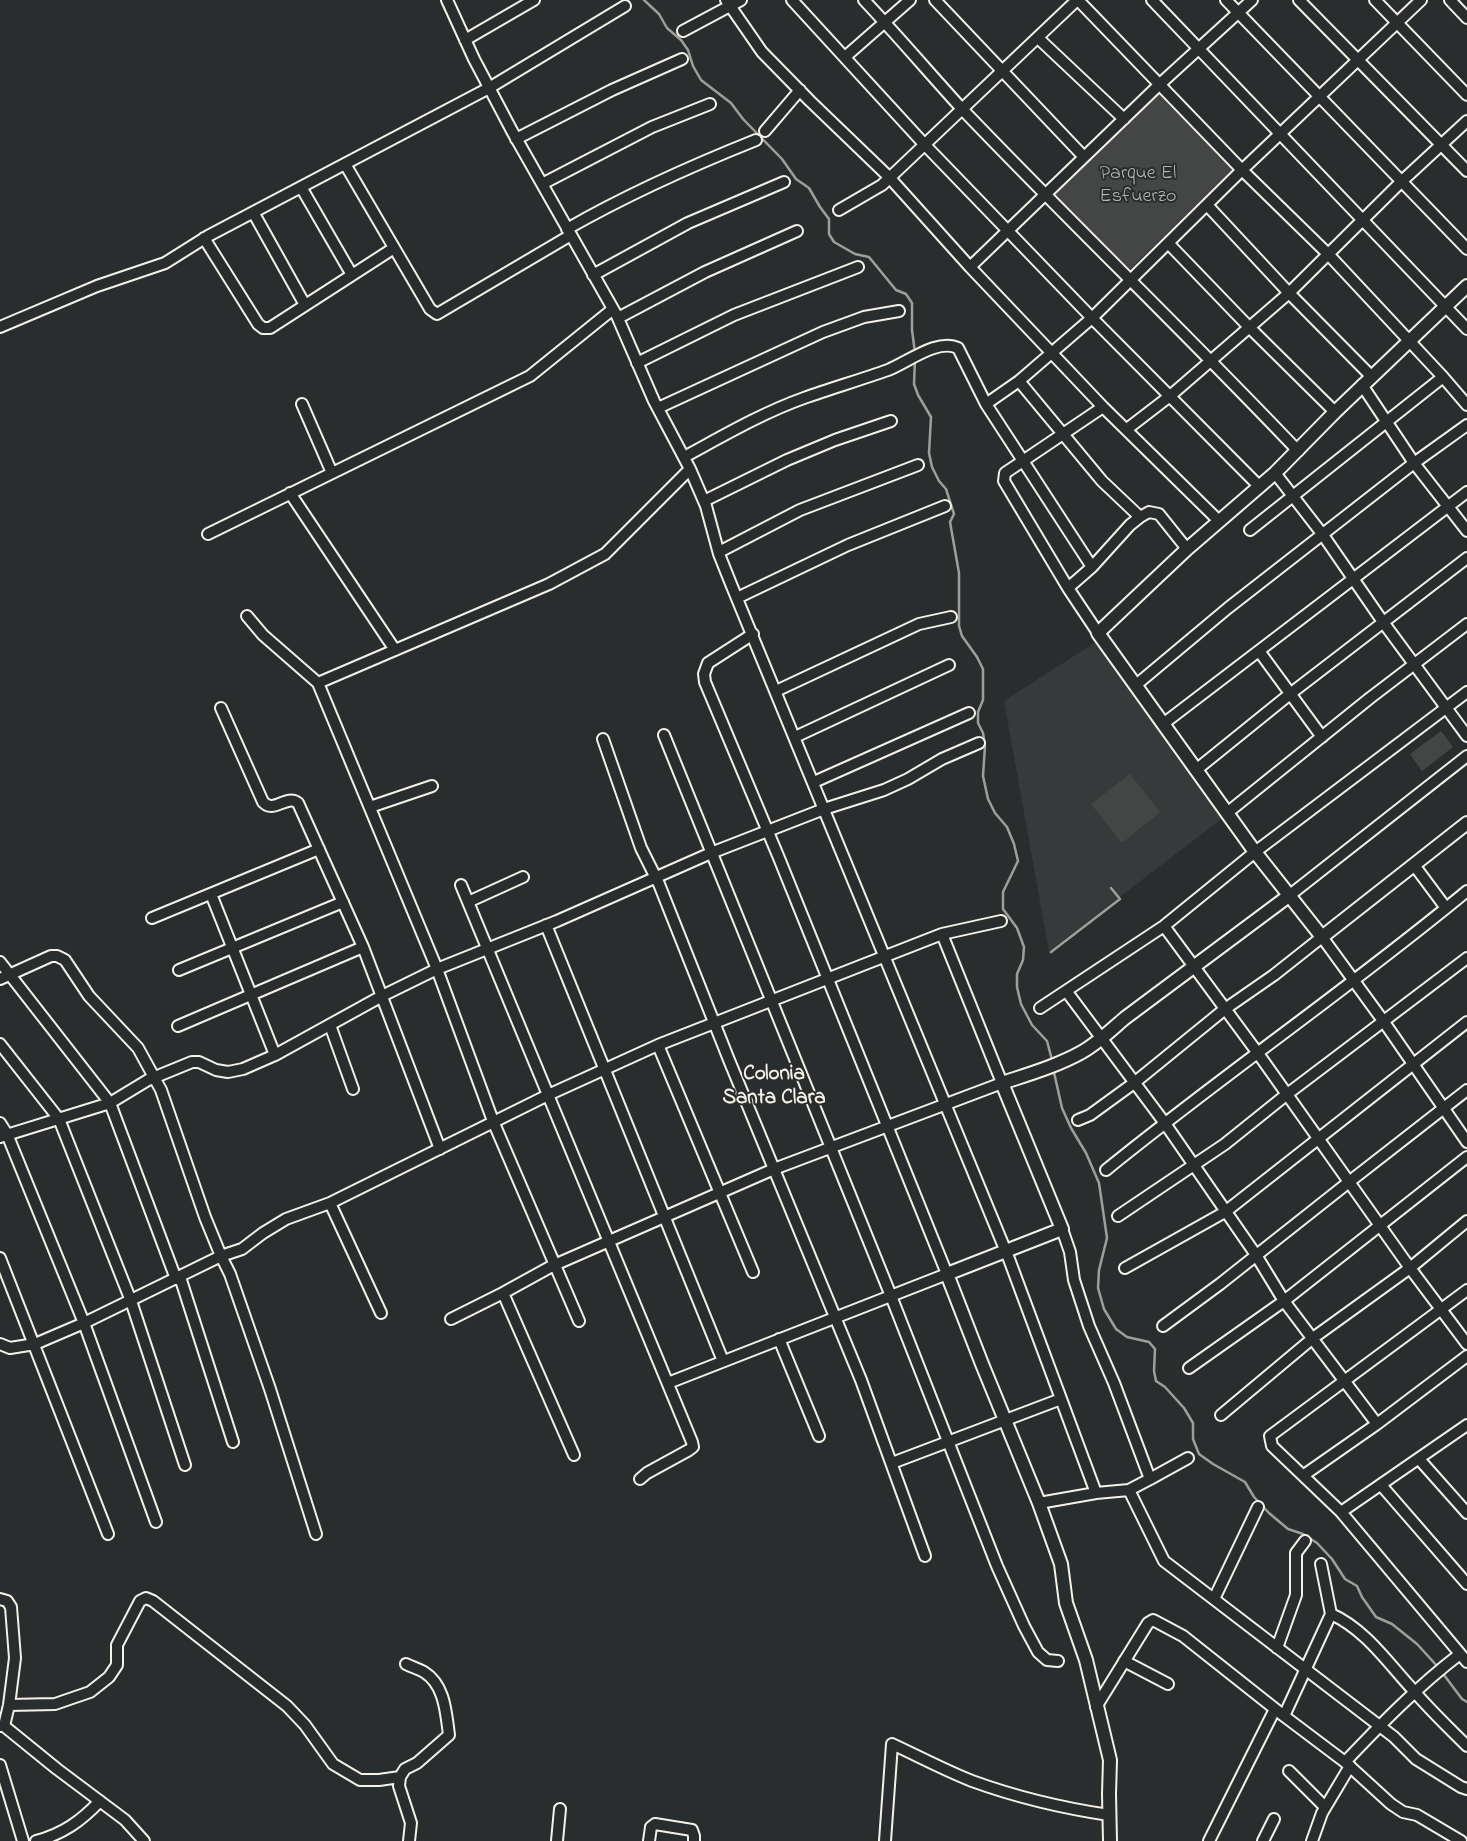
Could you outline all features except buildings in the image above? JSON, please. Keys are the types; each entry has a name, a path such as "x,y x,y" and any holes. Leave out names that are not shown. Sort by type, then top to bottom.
{"street":[{"path":"447,0 465,40 516,140 615,314 658,408 704,500 719,552 737,598 1006,1251 1096,1493"},
{"path":"465,40 534,0"},
{"path":"683,31 728,3 741,0"},
{"path":"792,0 925,145 1092,318 1259,486"},
{"path":"864,0 962,109 1130,280 1211,359 1298,450"},
{"path":"845,57 910,0"},
{"path":"934,0 1084,157"},
{"path":"839,210 882,185 1078,0 1242,170 1328,254 1467,405"},
{"path":"1152,0 1467,329"},
{"path":"1226,0 1467,249"},
{"path":"970,267 1160,84 1252,0"},
{"path":"1299,0 1467,171"},
{"path":"1375,0 1467,95"},
{"path":"986,404 1019,381 1092,318 1242,170 1320,98 1421,0"},
{"path":"1450,0 1467,18"},
{"path":"728,3 762,52 889,177 970,267 1103,407 1220,521"},
{"path":"0,327 97,286 165,263 204,238 489,88 625,6"},
{"path":"1038,38 1124,119"},
{"path":"516,140 612,90 682,59"},
{"path":"764,130 800,90"},
{"path":"542,184 652,127 710,104"},
{"path":"1127,429 1170,396 1290,293 1402,181 1467,121"},
{"path":"345,164 430,309 437,314 612,204 657,182 756,140"},
{"path":"594,275 688,223 784,182"},
{"path":"301,187 352,275"},
{"path":"1207,205 1290,293 1367,381 1387,422 1414,463 1467,531"},
{"path":"253,212 306,305"},
{"path":"208,534 530,376 615,314 797,231"},
{"path":"204,238 258,324 263,328 270,328 394,248"},
{"path":"1168,243 1335,412"},
{"path":"638,363 734,315 858,267"},
{"path":"1098,633 1187,549 1275,473 1335,412 1467,286"},
{"path":"658,408 823,332 864,317 899,311"},
{"path":"684,457 747,423 803,398 890,369 939,346 951,344 958,348 986,404 1092,567"},
{"path":"1250,530 1443,377"},
{"path":"1019,381 1102,480 1140,517"},
{"path":"302,404 332,473"},
{"path":"1103,407 1005,474 1004,481 1068,588 1098,633 1255,852 1322,937 1352,981 1384,1022 1443,1110 1467,1142"},
{"path":"704,500 787,460 834,440 891,421"},
{"path":"1136,685 1228,608 1414,463 1467,425"},
{"path":"719,552 800,510 918,465"},
{"path":"318,683 550,584 605,554 690,469"},
{"path":"1275,473 1323,535 1383,622 1467,736"},
{"path":"1163,724 1467,492"},
{"path":"290,493 395,650"},
{"path":"737,598 848,545 945,506"},
{"path":"1068,588 1092,567 1130,525 1149,512 1159,514 1187,549"},
{"path":"1196,770 1290,694 1467,558"},
{"path":"247,616 264,635 318,683 437,969 493,1122 580,1321"},
{"path":"776,691 919,624 951,617"},
{"path":"1227,813 1322,736 1467,624"},
{"path":"753,634 708,663 704,674 705,682 888,1126 1061,1564 1066,1603 1086,1660 1110,1760 1110,1841"},
{"path":"1259,651 1322,736"},
{"path":"795,737 950,665"},
{"path":"1040,1008 1067,992 1164,926 1255,852 1467,692"},
{"path":"221,708 266,806 272,807 290,800 298,803 363,947 440,1148"},
{"path":"814,782 969,713"},
{"path":"664,735 891,1296 997,1566 1038,1652 1047,1660 1058,1661"},
{"path":"603,739 641,848 656,879 861,1380 926,1556"},
{"path":"4,1135 110,1103 140,1084 192,1062 199,1062 216,1070 228,1072 243,1069 275,1055 382,996 437,969 656,879 711,853 824,809 892,786 942,759 979,743"},
{"path":"450,1319 503,1293 555,1264 774,1169 1002,1083 1053,1066 1084,1051 1125,1018 1290,895 1467,756"},
{"path":"370,807 432,786"},
{"path":"1078,1120 1090,1115 1134,1083 1226,1009 1274,975 1467,823"},
{"path":"152,918 319,849"},
{"path":"1414,865 1446,908"},
{"path":"468,902 523,877"},
{"path":"461,885 692,1442 693,1447 647,1473 640,1480"},
{"path":"1106,1170 1164,1122 1352,981 1467,891"},
{"path":"211,894 275,1055"},
{"path":"179,970 343,902"},
{"path":"0,1344 10,1348 35,1344 84,1323 221,1256 242,1249 286,1219 330,1203 548,1095 658,1045 942,934 1001,921"},
{"path":"546,925 723,1361"},
{"path":"1164,926 1257,1052 1410,1268 1467,1344"},
{"path":"942,934 1062,1229 1070,1252 1074,1280 1089,1326 1114,1383 1150,1479"},
{"path":"178,1026 363,947"},
{"path":"4,977 51,956 57,956 64,960 89,996 138,1048 161,1090 205,1216 230,1274 270,1389 316,1534"},
{"path":"1118,1216 1195,1166 1467,958"},
{"path":"0,962 4,977 110,1103 178,1278 233,1442"},
{"path":"1067,992 1195,1166 1284,1301 1376,1424"},
{"path":"1125,1268 1225,1212 1467,1022"},
{"path":"330,1025 353,1089"},
{"path":"0,1044 59,1119 131,1301 186,1465"},
{"path":"658,1045 753,1272"},
{"path":"1163,1326 1220,1284 1467,1090"},
{"path":"0,1123 84,1323 156,1522"},
{"path":"1189,1368 1284,1301 1467,1157"},
{"path":"330,1203 381,1313"},
{"path":"1221,1415 1313,1338 1410,1268 1467,1222"},
{"path":"668,1383 1062,1229"},
{"path":"0,1258 108,1534"},
{"path":"1312,1841 1325,1807 1347,1764 1379,1726 1415,1693 1445,1666 1464,1658 1341,1512 1272,1446 1270,1436 1443,1310 1467,1290"},
{"path":"503,1293 574,1455"},
{"path":"779,1339 819,1436"},
{"path":"1304,1475 1467,1356"},
{"path":"892,1463 1061,1399"},
{"path":"1341,1512 1467,1425"},
{"path":"1038,1503 1096,1493 1129,1490 1188,1458"},
{"path":"1419,1459 1467,1513"},
{"path":"1381,1485 1467,1584"},
{"path":"1129,1490 1164,1561 1394,1737 1416,1759 1460,1787 1467,1789"},
{"path":"1214,1599 1258,1507"},
{"path":"1277,1648 1296,1595 1296,1553 1305,1541"},
{"path":"1284,1716 1331,1614 1321,1564"},
{"path":"9,1705 55,1704 90,1692 109,1677 117,1665 117,1645 140,1602 146,1598 153,1601 288,1706 305,1725 333,1764 360,1780 400,1777"},
{"path":"0,1599 7,1601 11,1607 15,1658 9,1705 2,1726 125,1820 144,1841"},
{"path":"1331,1614 1344,1620 1359,1632 1467,1746"},
{"path":"1096,1707 1148,1623 1152,1620 1183,1636 1347,1764 1390,1804 1403,1812 1417,1815 1461,1841"},
{"path":"1124,1661 1168,1684"},
{"path":"406,1664 424,1672 440,1690 449,1735 417,1763 405,1769 400,1777 398,1786 411,1823 409,1841"},
{"path":"1209,1841 1275,1709"},
{"path":"885,1841 892,1744 970,1780 1004,1792 1071,1809 1109,1815"},
{"path":"0,1765 23,1841"},
{"path":"1289,1771 1325,1807"},
{"path":"36,1841 49,1838 72,1827 100,1801"},
{"path":"557,1841 560,1809"},
{"path":"1263,1841 1274,1819"},
{"path":"649,1841 651,1827 655,1824 692,1830 694,1841"}],"shaded area":[{"path":"1096,642 1224,817 1049,951 1004,701"}],"green space":[{"name":"Parque El Esfuerzo","path":"1160,93 1234,168 1129,270 1054,194"},
{"path":"1441,731 1453,747 1422,771 1410,754"},
{"path":"1130,774 1160,812 1122,843 1091,804"}],"waterway":[{"path":"644,0 659,14 667,28 681,40 688,50 693,66 701,80 731,103 743,119 782,159 796,179 809,188 829,219 829,234 834,242 855,254 869,257 896,290 906,294 912,303 912,330 915,353"},
{"path":"915,359 914,384 931,417 929,453 932,467 939,481 946,489 954,514 950,522 959,573 959,626 962,636 983,669 983,700 978,712 978,723 983,733 985,746 983,776 988,799 995,813 1007,827 1018,861 1003,892 1003,909 1017,928 1024,947 1023,960 1017,974 1017,987 1021,1004 1032,1025 1047,1041 1052,1060"},
{"path":"1051,952 1120,899 1111,888"},
{"path":"1053,1068 1062,1108 1086,1153 1099,1183 1107,1238 1099,1270 1098,1288 1104,1309 1116,1329 1127,1337 1149,1342 1155,1349 1154,1371 1156,1381 1165,1387 1184,1408 1193,1423 1193,1439 1199,1454 1245,1482 1254,1497 1288,1529 1303,1534 1317,1543 1332,1559 1345,1579 1357,1586 1376,1617 1392,1624 1417,1644 1438,1667"},
{"path":"1441,1671 1462,1699 1467,1702"}],"district":[{"name":"Colonia Santa Clara","path":"774,1088"}]}
